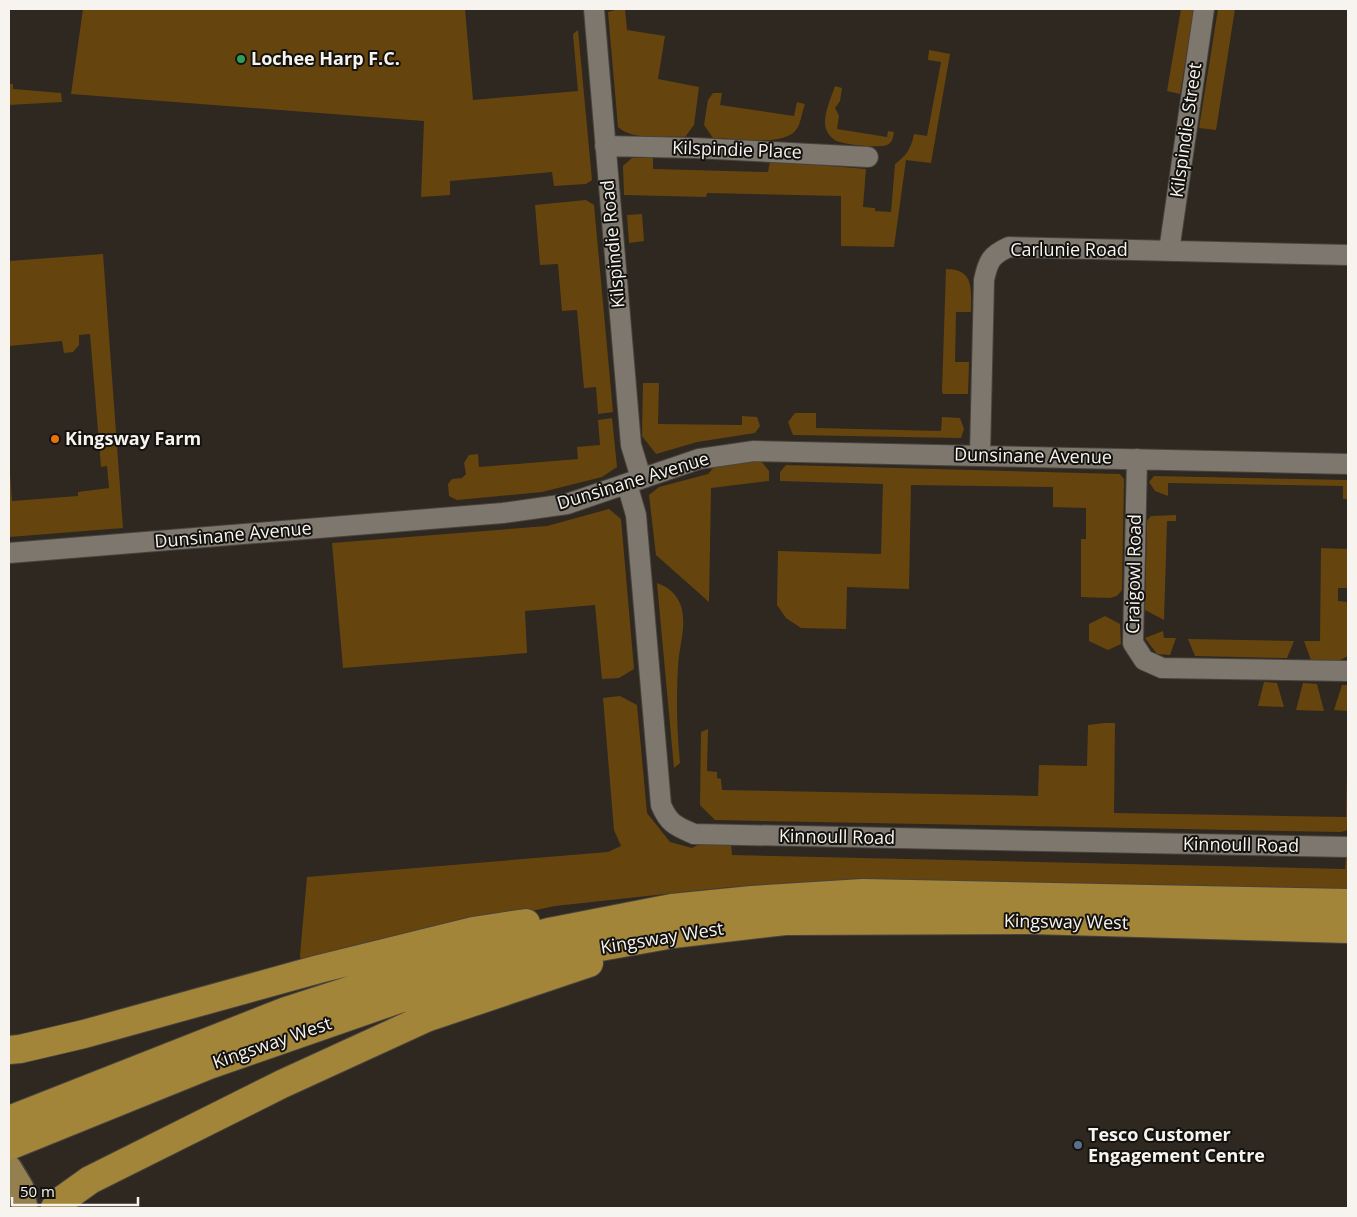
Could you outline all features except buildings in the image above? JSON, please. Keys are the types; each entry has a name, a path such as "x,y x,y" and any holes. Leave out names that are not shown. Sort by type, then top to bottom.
{"highway":[{"name":"Kingsway West","path":"9,1146 209,1065 399,999 539,958 752,900 863,893 1348,903"},
{"path":"9,1050 84,1034 319,969 474,931 598,912 673,921"},
{"name":"Kingsway West","path":"9,1120 286,1011 431,964 549,932 673,921 1031,920 1348,929"},
{"path":"55,1208 62,1200 90,1180 282,1084 426,1018 673,921"}],"street":[{"name":"Kilspindie Road","path":"594,9 634,481"},
{"name":"Kilspindie Street","path":"1168,251 1204,9"},
{"name":"Kilspindie Place","path":"605,146 695,148 868,157"},
{"name":"Carlunie Road","path":"980,455 984,280 986,266 995,254 1009,247 1348,255"},
{"name":"Dunsinane Avenue","path":"9,553 503,513 567,504 699,459 754,451 1348,464"},
{"name":"Craigowl Road","path":"1136,459 1133,643 1144,660 1162,668 1348,671"},
{"name":"Kinnoull Road","path":"634,481 660,805 667,818 676,826 694,834 1348,847"}],"shaded area":[{"path":"83,9 465,9 473,100 578,91 573,34 578,30 592,180 586,184 554,186 552,172 450,181 450,195 421,197 424,121 71,94"},
{"path":"625,9 627,30 665,36 658,79 699,87 694,125 685,137 641,136 624,131 618,127 608,12"},
{"path":"1181,9 1194,9 1180,94 1167,91"},
{"path":"1218,9 1235,9 1216,130 1199,128"},
{"path":"929,50 950,54 931,163 906,160 894,247 841,246 841,196 707,193 706,197 624,195 623,166 632,158 653,158 653,169 768,172 770,161 866,169 863,207 875,208 875,211 891,212 895,164 907,152 914,134 927,136 941,62 928,60"},
{"path":"9,84 13,84 13,89 61,93 62,102 9,105"},
{"path":"835,86 842,88 840,101 835,108 839,116 837,129 887,137 888,131 894,132 892,139 887,145 864,146 844,143 828,133 825,119"},
{"path":"713,93 722,93 720,105 794,116 797,102 805,104 798,127 790,135 769,140 713,138 704,125 708,100"},
{"path":"586,200 594,205 613,412 598,414 596,387 584,388 577,310 562,311 558,264 540,265 535,205"},
{"path":"642,214 644,241 629,243 627,215"},
{"path":"103,254 123,528 9,537 9,459 12,501 78,496 78,492 109,488 107,466 101,467 90,334 79,335 79,345 73,352 64,353 62,341 9,346 9,261"},
{"path":"946,269 955,270 967,277 971,289 971,312 956,312 955,362 969,362 968,394 943,394 942,391"},
{"path":"643,383 659,383 658,424 742,425 742,416 757,417 760,426 755,433 697,442 656,454 642,436"},
{"path":"795,413 816,413 816,428 941,431 942,417 960,418 964,429 961,438 793,435 788,422"},
{"path":"612,418 617,467 602,477 542,492 457,500 449,496 448,484 452,479 462,478 466,474 464,463 469,455 478,454 479,467 578,459 577,447 600,445 598,420"},
{"path":"761,461 769,471 769,481 711,488 709,602 656,555 649,495 659,487 708,474 716,465"},
{"path":"786,465 1120,474 1124,479 1122,590 1117,596 1110,598 1081,597 1081,539 1086,539 1086,508 1053,507 1053,487 911,485 909,589 847,587 846,629 801,628 786,618 777,605 778,551 881,554 883,484 780,481 780,472"},
{"path":"1154,476 1348,480 1348,499 1343,499 1343,486 1168,483 1168,496 1155,491 1149,482"},
{"path":"609,509 621,519 634,669 619,678 602,679 595,605 525,611 527,653 343,668 332,543 547,526"},
{"path":"1176,515 1176,521 1167,521 1164,620 1145,610 1147,521 1151,516"},
{"path":"1321,548 1348,549 1348,588 1338,588 1338,601 1348,602 1348,656 1338,661 1311,660 1304,641 1320,641"},
{"path":"657,583 675,595 683,614 677,691 680,763 674,768"},
{"path":"1105,616 1120,624 1121,644 1108,650 1089,641 1089,624"},
{"path":"1163,631 1164,638 1176,638 1170,655 1157,654 1145,638"},
{"path":"1188,639 1294,641 1287,658 1195,656"},
{"path":"1264,682 1277,683 1284,707 1258,706"},
{"path":"1303,683 1317,684 1324,711 1296,710"},
{"path":"1342,685 1348,685 1348,711 1334,710"},
{"path":"620,696 637,705 647,813 670,842 692,848 699,844 731,843 732,855 1345,869 1346,857 1348,857 1348,894 861,882 730,887 555,906 395,940 301,966 300,955 307,877 608,852 621,846 614,830 603,698"},
{"path":"1115,723 1114,813 1346,817 1348,724 1348,830 1341,832 715,820 700,805 701,732 708,729 707,771 717,772 717,778 721,779 722,790 1038,796 1039,765 1087,766 1088,725"}],"place":[{"name":"Lochee Harp F.C.","path":"241,59"},
{"name":"Kingsway Farm","path":"55,439"},
{"name":"Tesco Customer Engagement Centre","path":"1078,1145"}]}
